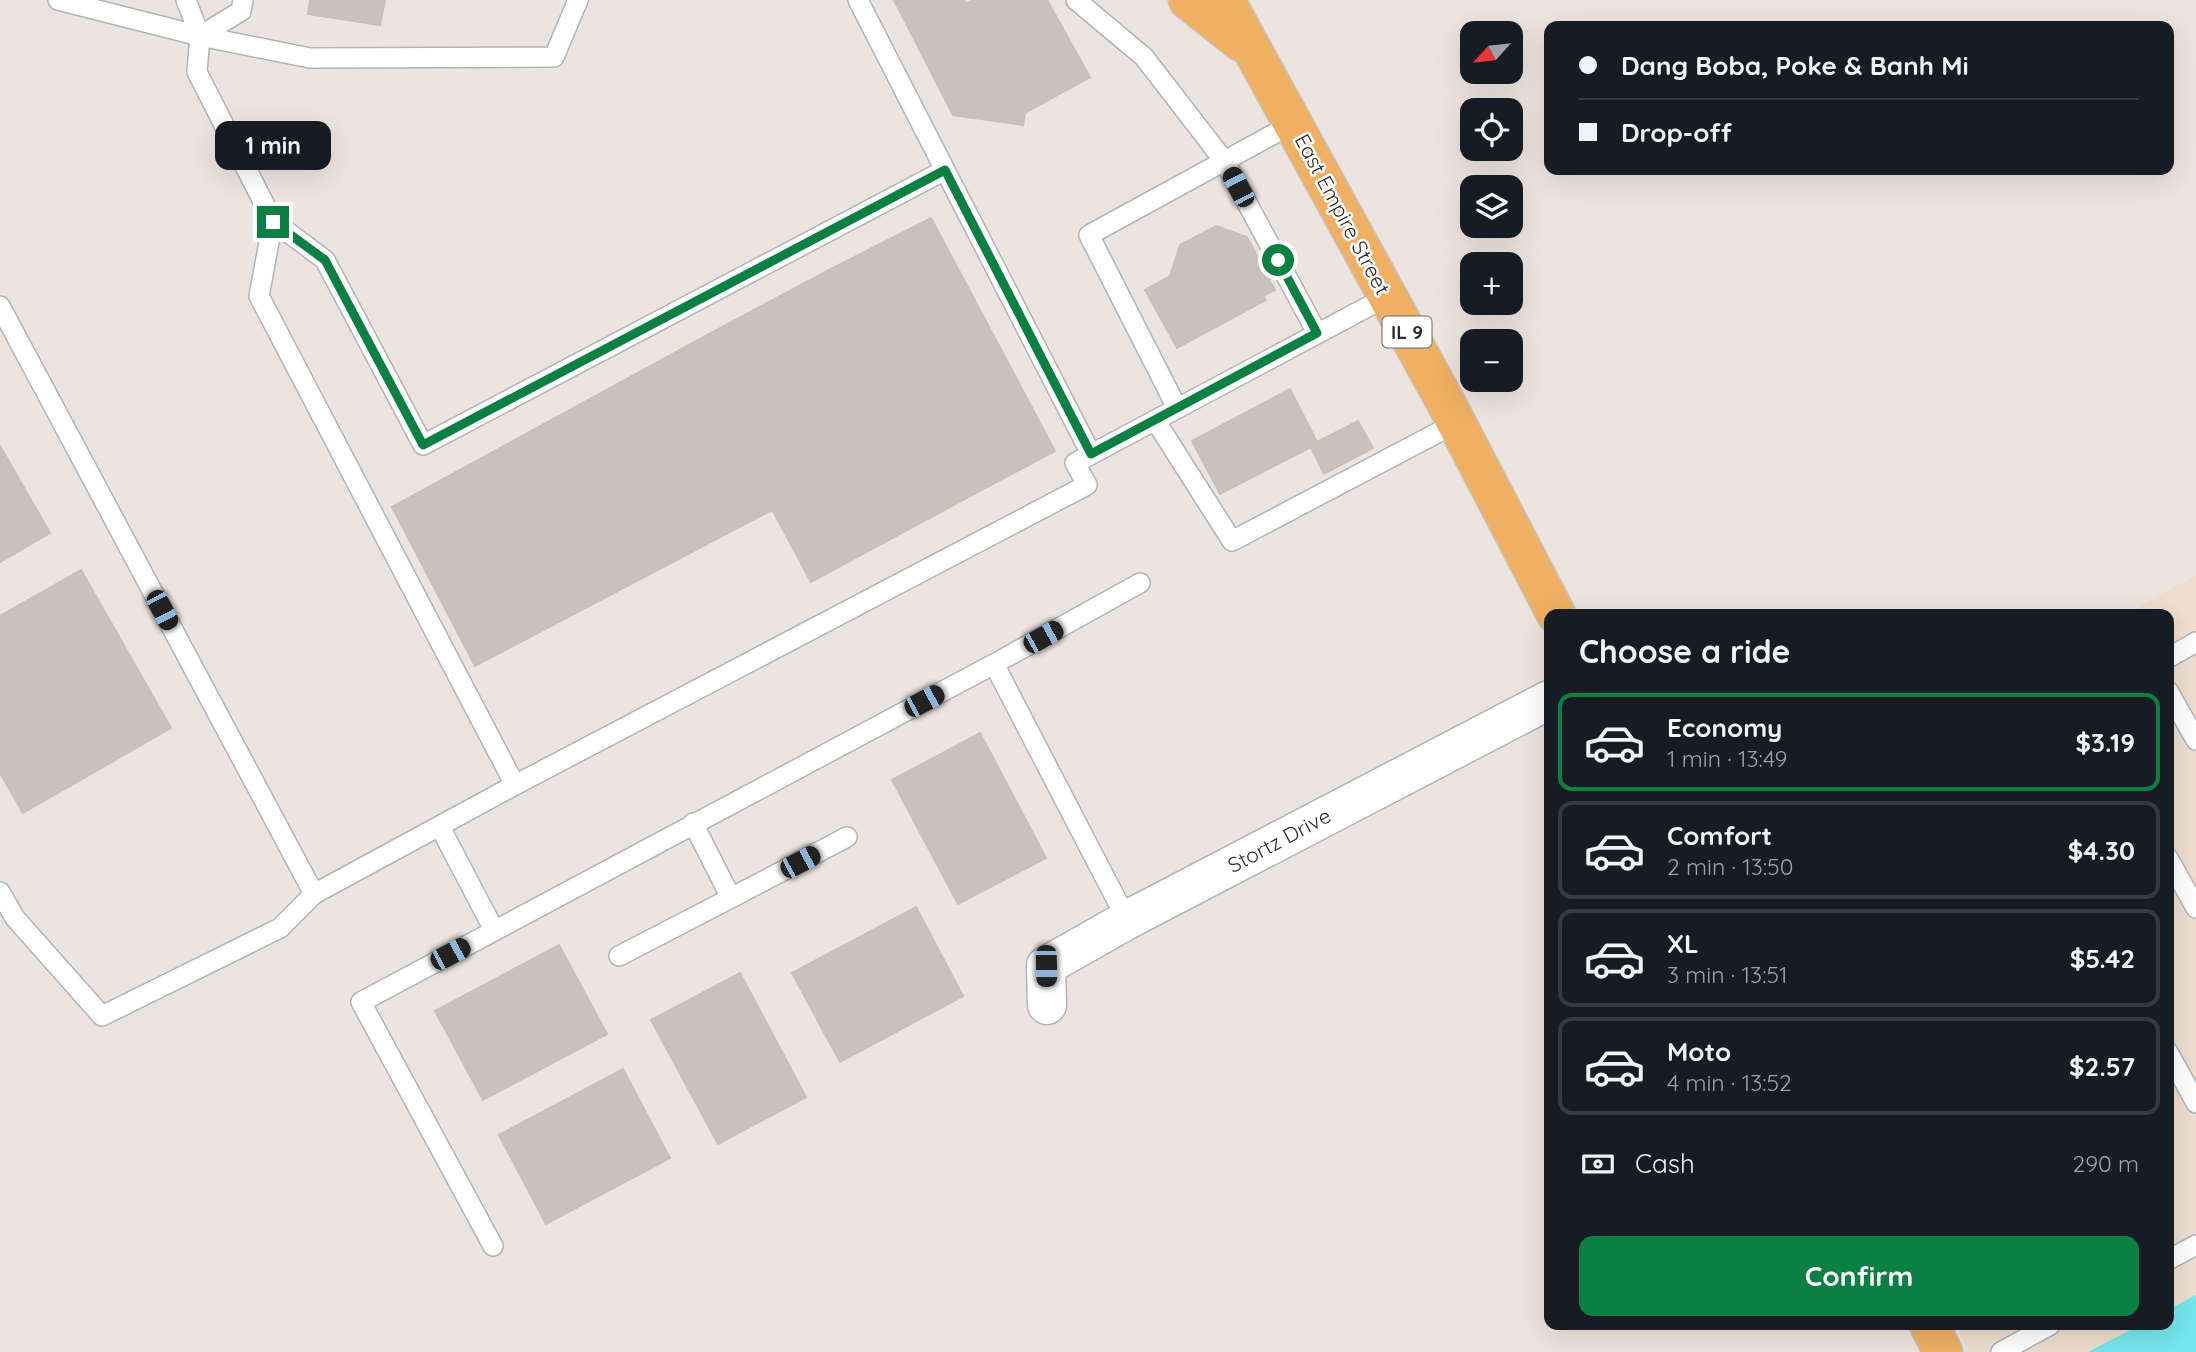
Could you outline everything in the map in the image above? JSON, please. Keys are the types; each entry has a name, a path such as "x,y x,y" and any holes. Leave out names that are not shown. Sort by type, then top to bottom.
{"main road":[{"path":"1188,0 1254,53"},
{"name":"East Empire Street","path":"1225,0 1388,296 1553,609"},
{"path":"1932,1330 1943,1352"}],"street":[{"name":"Stortz Drive","path":"1047,1005 1046,966 1127,920 1544,703"}],"lane":[{"path":"58,0 200,36 310,58 554,57 578,0"},
{"path":"186,0 200,36 197,72 273,222 325,260 423,445 945,170"},
{"path":"200,36 241,11 243,0"},
{"path":"858,0 1091,454"},
{"path":"1076,0 1144,57 1225,162 1317,333"},
{"path":"1177,408 1089,236 1294,123"},
{"path":"273,222 259,296 515,785"},
{"path":"0,891 15,918 103,1016 280,928 314,894 515,785 1087,485 1075,463 1388,296"},
{"path":"0,306 314,894"},
{"path":"1155,419 1232,541 1456,423"},
{"path":"493,1246 361,1002 994,664 1140,583"},
{"path":"2174,655 2196,642"},
{"path":"994,664 1127,920"},
{"path":"2174,702 2196,740"},
{"path":"693,824 730,898"},
{"path":"440,827 494,930"},
{"path":"619,956 847,837"},
{"path":"2174,869 2196,908"},
{"path":"2174,1063 2196,1103"},
{"path":"2174,1257 2196,1245"},
{"path":"2001,1352 2041,1330"}],"shaded area":[{"path":"2196,575 2196,1352 1970,1352 1959,1330 2174,1330 2174,609 2134,609"}],"water":[{"path":"2196,1295 2196,1352 2088,1352 2130,1330 2174,1330 2174,1307"}],"building":[{"path":"310,0 385,0 380,25 308,14"},
{"path":"894,0 964,0 966,4 973,0 1047,0 1090,77 1025,113 1023,125 953,115"},
{"path":"931,218 1055,451 950,507 825,272"},
{"path":"1216,226 1247,237 1275,290 1263,296 1266,300 1177,348 1145,290 1170,276 1180,245"},
{"path":"825,272 950,507 811,582 685,347"},
{"path":"685,347 772,510 475,666 392,507"},
{"path":"1290,389 1317,442 1358,421 1373,448 1324,474 1311,447 1220,494 1192,441"},
{"path":"0,446 50,533 0,562"},
{"path":"81,570 171,728 23,813 0,773 0,616"},
{"path":"980,733 1046,858 958,904 892,780"},
{"path":"916,907 963,996 840,1062 792,973"},
{"path":"559,945 607,1034 483,1100 435,1011"},
{"path":"740,973 806,1097 718,1144 651,1020"},
{"path":"623,1069 670,1158 546,1224 499,1135"}],"route":[{"path":"273,222 325,260 423,445 945,170 1091,454 1317,333 1278,260"}]}
